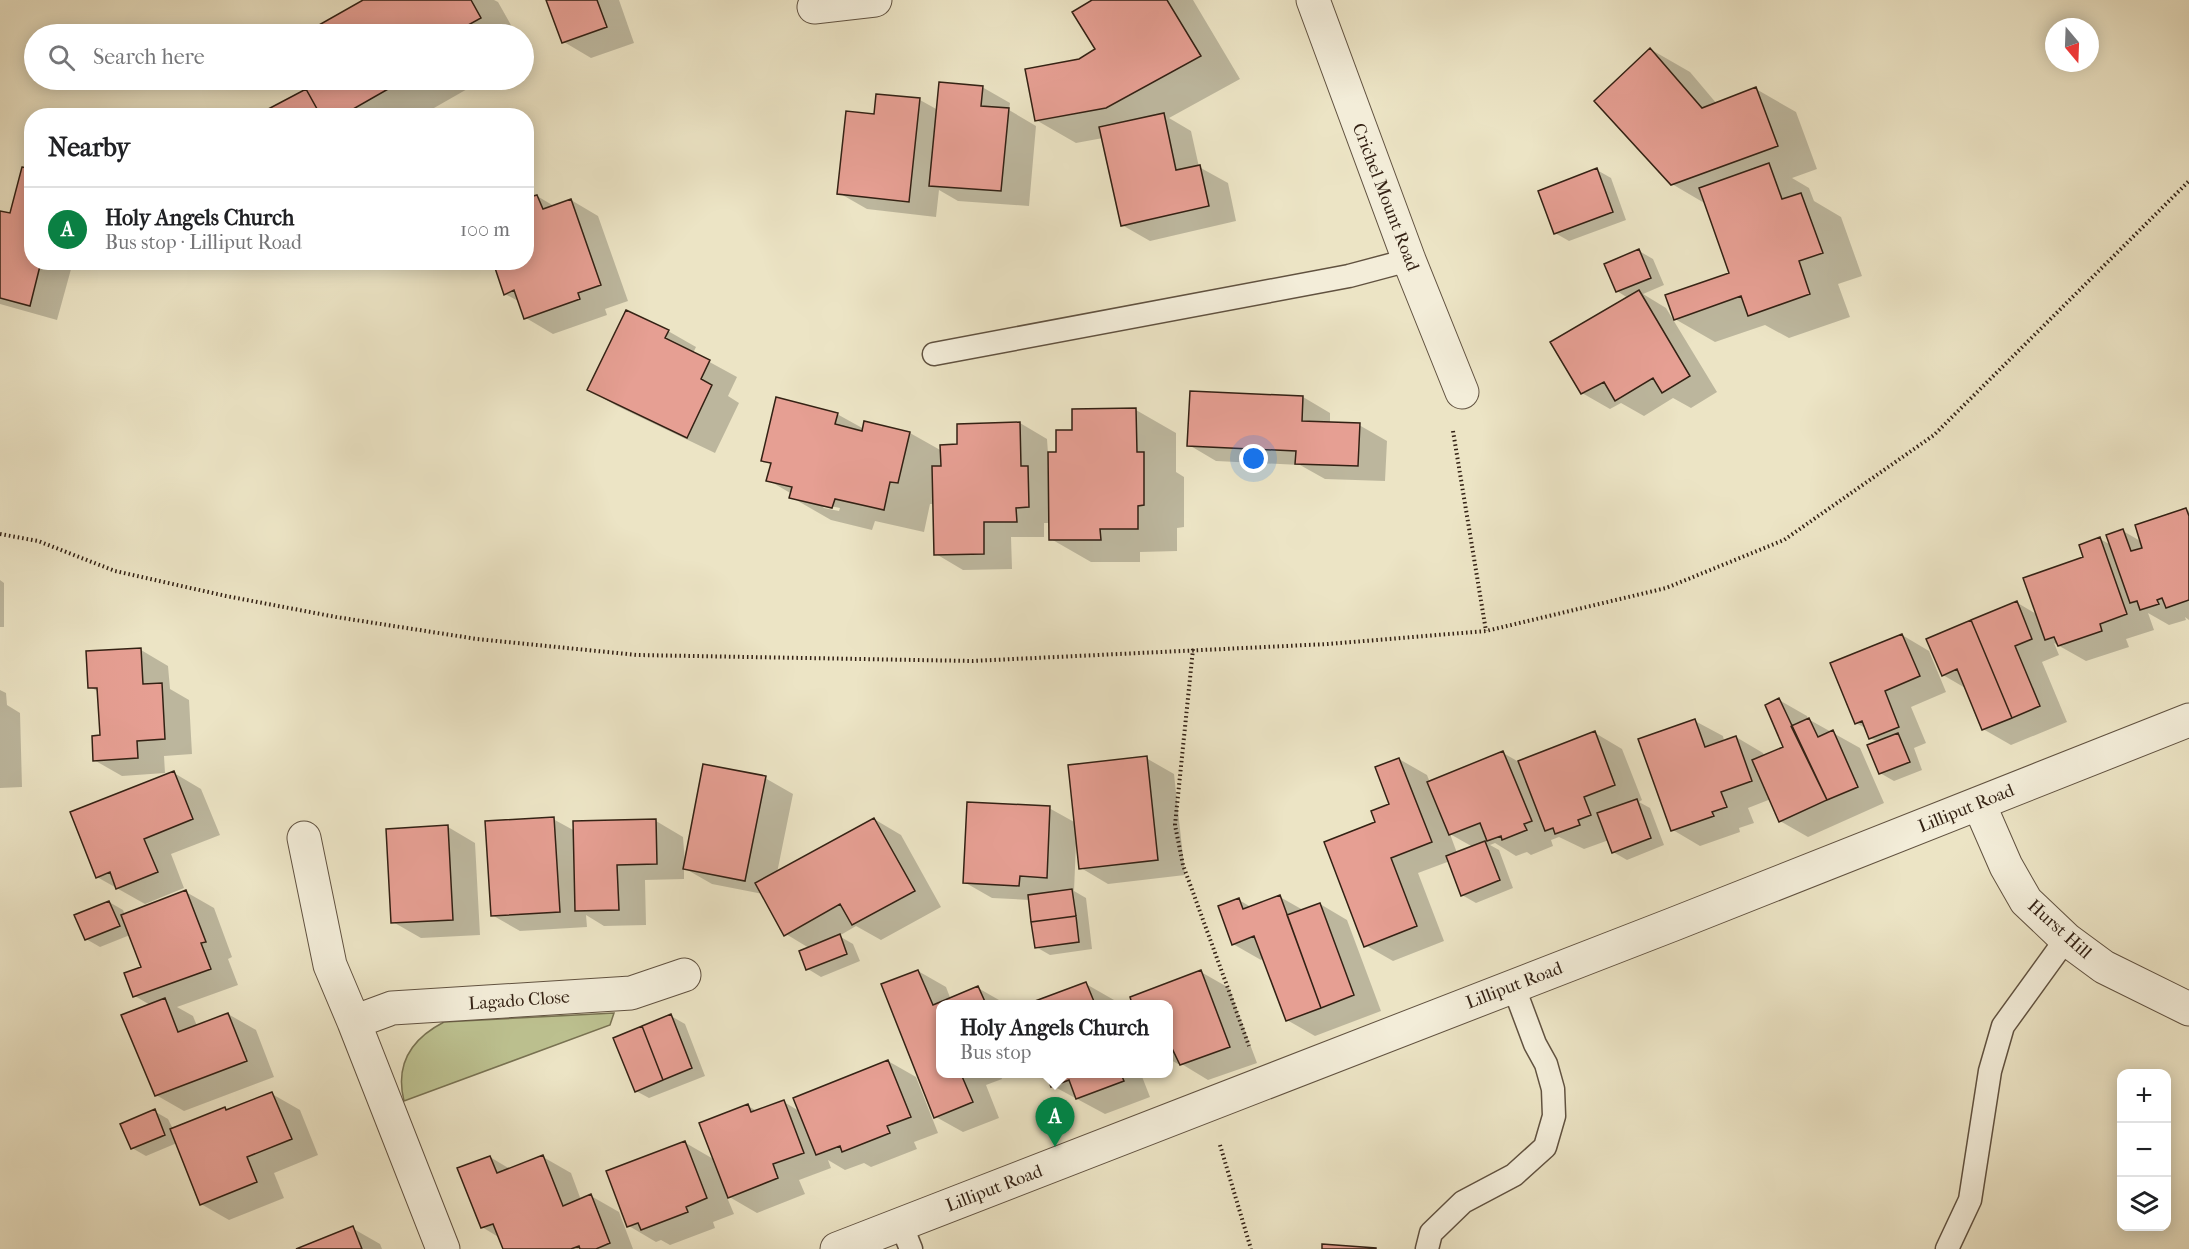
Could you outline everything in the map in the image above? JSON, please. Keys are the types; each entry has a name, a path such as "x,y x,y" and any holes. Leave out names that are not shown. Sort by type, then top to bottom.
{"street":[{"path":"814,7 875,0"},
{"name":"Crichel Mount Road","path":"1313,0 1409,260 1462,392"},
{"name":"Lilliput Road","path":"837,1249 906,1237 1263,1082 2189,720"},
{"name":"Hurst Hill","path":"1979,804 2006,866 2026,902 2066,939 2104,967 2189,1009"},
{"path":"304,838 330,965 442,1249"},
{"name":"Lagado Close","path":"354,1022 392,1008 631,993 684,975"}],"lane":[{"path":"934,354 1349,276 1409,260"},
{"path":"1947,1249 1970,1200 1990,1071 2003,1026 2066,939"},
{"path":"1427,1249 1431,1233 1463,1202 1514,1175 1545,1147 1554,1116 1553,1089 1546,1064 1535,1044 1514,985"}],"path":[{"path":"0,534 38,541 116,571 226,596 336,617 477,639 614,653 972,661 1328,644 1486,631 1666,588 1784,540 1934,435 2189,181"},
{"path":"1453,430 1486,631"},
{"path":"1192,649 1175,825 1183,865 1263,1082"},
{"path":"1211,1103 1223,1161 1251,1249"}],"green space":[{"path":"614,1013 610,1025 404,1101 402,1076 408,1054 423,1036 444,1022"}],"building":[{"path":"363,0 471,0 481,18 470,24 321,24"},
{"path":"546,0 597,0 607,27 562,43"},
{"path":"1092,0 1167,0 1201,56 1106,108 1035,121 1025,69 1079,59 1095,49 1072,12"},
{"path":"1650,48 1702,108 1756,87 1778,146 1671,185 1594,101"},
{"path":"939,82 983,86 981,106 1009,108 1001,191 929,186"},
{"path":"307,90 386,90 355,108 317,108"},
{"path":"307,90 317,108 270,108"},
{"path":"876,94 920,98 909,202 837,194 846,111 874,114"},
{"path":"1164,113 1176,170 1200,165 1209,206 1121,226 1099,127"},
{"path":"1769,163 1782,199 1801,193 1823,253 1799,261 1810,294 1748,316 1741,296 1674,320 1665,295 1729,273 1699,188"},
{"path":"22,167 24,167 24,270 39,270 30,306 0,298 0,211 10,213"},
{"path":"1597,168 1613,212 1554,234 1538,191"},
{"path":"537,195 543,209 571,199 601,285 578,293 580,299 524,319 514,290 504,295 496,270 534,270 534,196"},
{"path":"1639,249 1651,278 1616,292 1604,264"},
{"path":"1639,290 1690,376 1662,393 1653,378 1615,401 1604,382 1581,394 1550,342"},
{"path":"626,310 669,330 665,338 710,360 701,379 712,385 687,438 587,390"},
{"path":"1190,391 1303,396 1302,421 1360,423 1358,466 1295,464 1296,451 1187,446"},
{"path":"776,397 838,413 835,424 862,431 864,421 910,432 898,483 890,482 884,510 835,499 832,508 789,498 792,487 766,481 771,463 761,461"},
{"path":"1136,408 1137,452 1144,452 1144,505 1138,506 1138,529 1100,529 1101,540 1049,540 1048,452 1056,452 1056,430 1072,430 1072,409"},
{"path":"1020,422 1021,466 1028,466 1029,507 1016,508 1017,522 984,522 984,554 934,555 932,466 941,466 940,445 957,444 957,424"},
{"path":"2186,508 2189,516 2189,600 2166,608 2162,598 2157,600 2159,604 2140,610 2137,601 2130,603 2106,535 2123,529 2131,551 2142,548 2135,525"},
{"path":"2100,537 2127,614 2100,624 2102,631 2058,646 2054,637 2045,640 2023,578 2083,557 2079,545"},
{"path":"2017,601 2032,639 2015,646 2040,706 2012,718 1971,620"},
{"path":"1971,620 2012,718 1982,730 1957,669 1942,676 1926,639"},
{"path":"1902,634 1920,676 1885,691 1899,727 1869,739 1862,721 1855,724 1830,663"},
{"path":"141,648 143,684 162,683 165,739 137,741 138,758 93,761 92,736 100,735 97,688 88,688 86,651"},
{"path":"1779,698 1827,800 1779,822 1752,760 1783,747 1765,705"},
{"path":"1809,718 1818,737 1833,730 1858,787 1827,800 1791,726"},
{"path":"1695,719 1705,747 1736,736 1752,781 1721,792 1727,807 1712,812 1714,816 1671,831 1638,739"},
{"path":"1595,731 1615,785 1584,797 1591,815 1578,820 1580,825 1555,834 1553,828 1545,831 1518,761"},
{"path":"1898,733 1910,762 1879,774 1867,745"},
{"path":"1503,751 1532,821 1524,824 1527,830 1502,840 1501,836 1487,841 1480,823 1449,835 1427,782"},
{"path":"1147,756 1158,860 1079,869 1068,765"},
{"path":"1399,758 1432,842 1391,858 1417,926 1364,947 1324,842 1375,822 1371,811 1389,804 1375,767"},
{"path":"703,764 766,776 745,881 683,869"},
{"path":"174,771 193,819 144,839 158,872 116,889 110,872 96,878 70,812"},
{"path":"1637,799 1651,838 1612,853 1597,813"},
{"path":"967,802 1050,806 1047,878 1020,876 1019,886 963,883"},
{"path":"554,817 560,912 491,916 485,821"},
{"path":"874,818 915,891 852,925 840,904 784,936 755,883"},
{"path":"656,819 657,864 617,865 619,910 575,911 573,821"},
{"path":"448,825 453,920 391,923 386,829"},
{"path":"1485,841 1500,880 1461,896 1446,856"},
{"path":"1072,889 1076,916 1031,922 1028,895"},
{"path":"186,890 206,942 201,943 211,969 133,997 124,973 141,967 121,915"},
{"path":"1280,895 1321,1008 1286,1021 1254,936 1232,945 1218,906 1239,898 1243,909"},
{"path":"109,901 120,926 85,940 74,915"},
{"path":"1320,903 1354,995 1321,1008 1287,915"},
{"path":"1076,916 1079,942 1035,948 1031,922"},
{"path":"840,934 847,954 806,970 799,951"},
{"path":"918,970 933,1005 936,1004 936,1078 963,1078 973,1102 934,1118 881,984"},
{"path":"1201,970 1230,1047 1180,1065 1173,1050 1173,1000 1131,1000 1130,997"},
{"path":"1086,982 1093,1000 1038,1000"},
{"path":"978,986 984,1000 945,1000"},
{"path":"165,998 178,1032 228,1013 247,1061 155,1096 121,1015"},
{"path":"671,1014 692,1068 663,1080 642,1026"},
{"path":"642,1026 663,1080 635,1092 613,1038"},
{"path":"888,1060 911,1117 887,1126 890,1133 842,1152 840,1146 816,1155 793,1098"},
{"path":"1048,1078 1123,1078 1124,1081 1076,1099 1069,1080 1051,1087"},
{"path":"272,1092 292,1139 247,1157 257,1182 200,1205 170,1129 225,1107 226,1110"},
{"path":"784,1100 804,1153 773,1164 778,1178 728,1198 699,1123 748,1104 751,1112"},
{"path":"155,1109 165,1135 131,1149 120,1124"},
{"path":"685,1141 707,1198 686,1207 688,1212 641,1230 638,1223 627,1227 606,1171"},
{"path":"543,1155 563,1206 591,1194 610,1243 596,1249 580,1249 579,1246 571,1249 503,1249 493,1224 481,1228 457,1168 490,1156 497,1173"},
{"path":"353,1226 362,1249 296,1249"},
{"path":"1322,1244 1376,1248 1376,1249 1322,1249"}],"place":[{"name":"Holy Angels Church","path":"1055,1147"}]}
